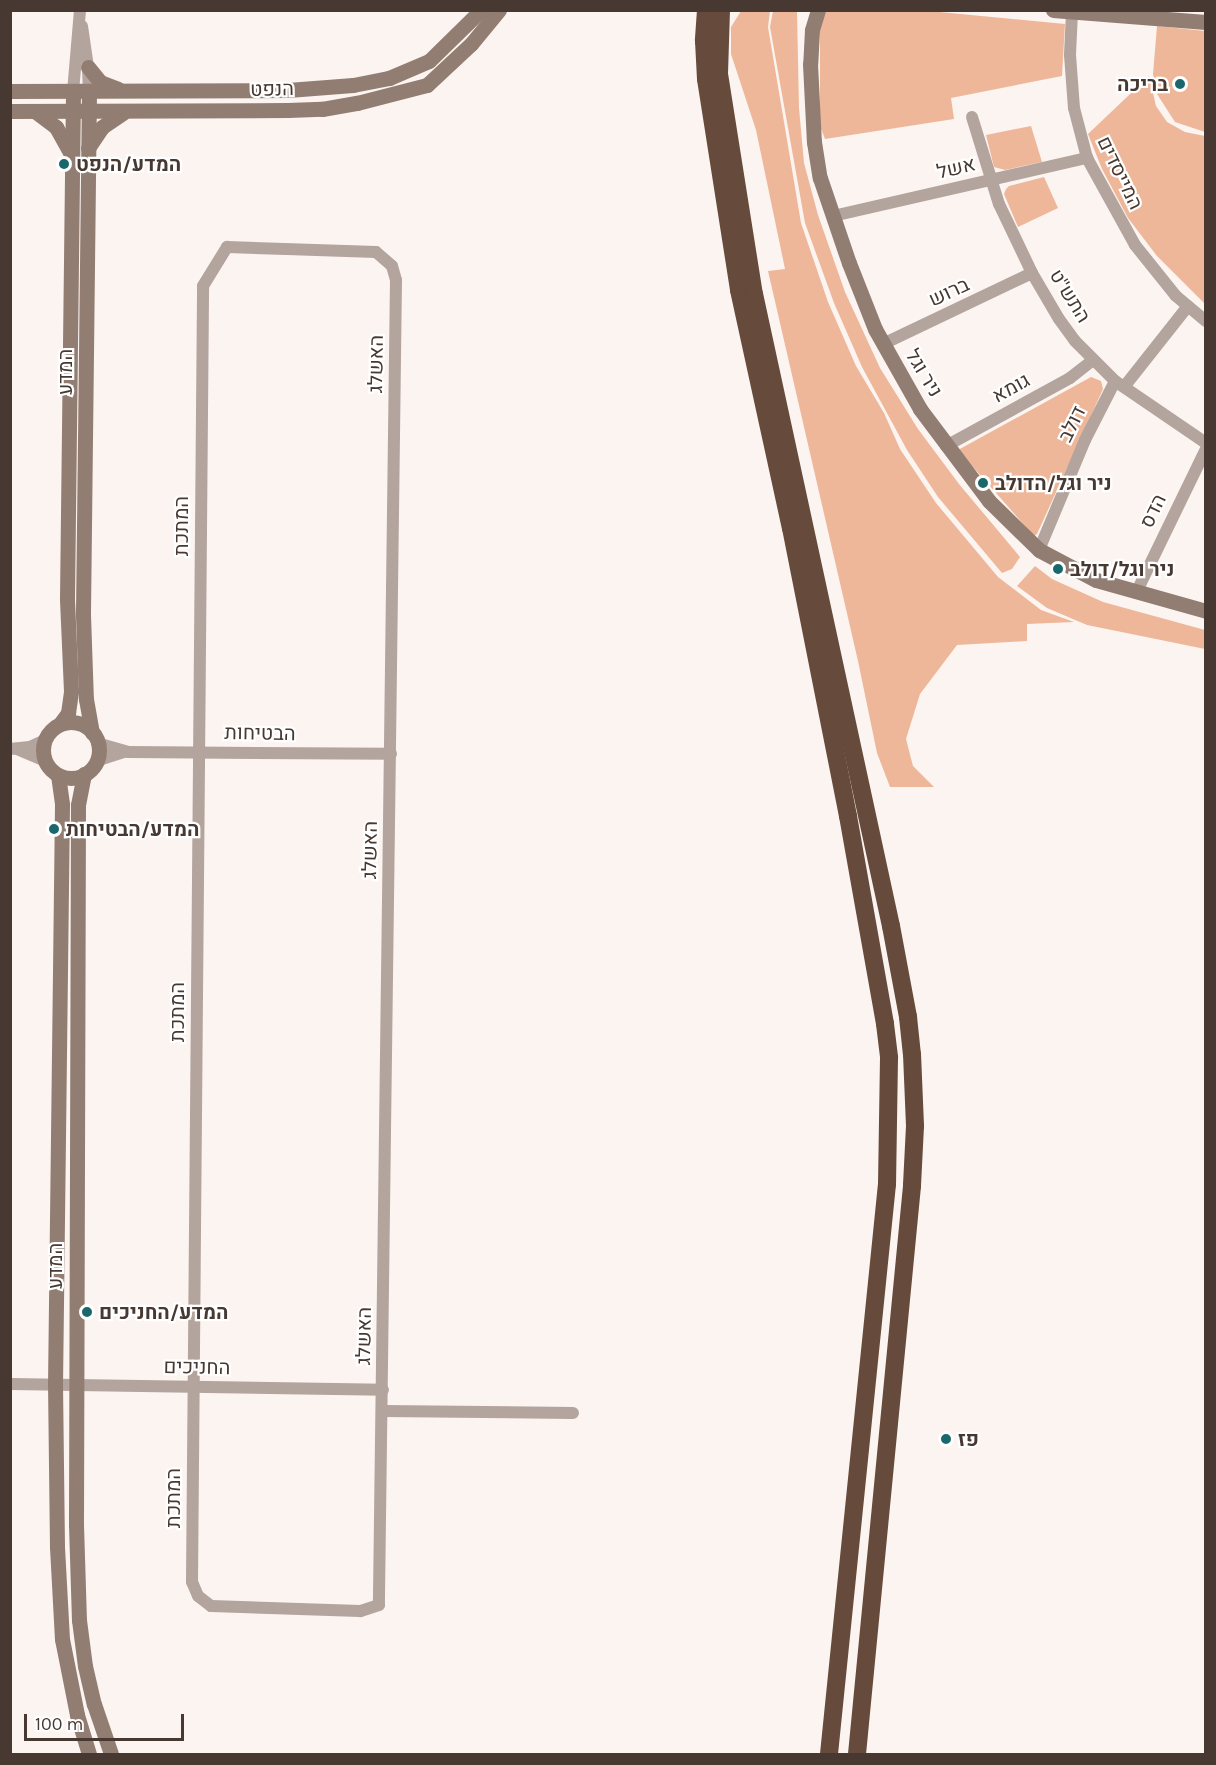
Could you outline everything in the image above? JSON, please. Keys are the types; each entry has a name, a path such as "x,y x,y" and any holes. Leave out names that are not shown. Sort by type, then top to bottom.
{"highway":[{"path":"706,10 704,41 706,79 739,290 791,528 848,816 889,1058 887,1184 829,1755"},
{"path":"721,10 719,74 754,294 891,926 908,1017 912,1054 915,1126 912,1186 857,1755"}],"street":[{"name":"הנפט","path":"10,91 320,88 389,78 429,61 482,10"},
{"name":"הנפט","path":"10,111 322,109 357,103 427,85 471,44 499,10"},
{"name":"ניר וגל","path":"818,10 812,30 812,122 820,178 859,289 883,344 905,386 946,446 989,501 1039,550 1082,574 1206,611"},
{"path":"1053,10 1206,22"},
{"name":"המדע","path":"80,12 88,67 89,92 83,627 86,699 94,737"},
{"name":"המדע","path":"60,724 68,713 71,691 67,598 71,157 73,92 80,12"},
{"name":"המייסדים","path":"1072,12 1070,55 1074,108 1087,158 1135,245 1158,275 1206,321"},
{"path":"88,67 100,82 123,91"},
{"path":"33,111 56,127 71,157"},
{"path":"88,148 102,127 125,112"},
{"name":"התש\"ט","path":"972,117 991,180 1032,273 1059,319 1093,360 1120,384 1206,443"},
{"name":"אשל","path":"833,216 1087,158"},
{"name":"המתכת","path":"227,248 203,286 192,1582 198,1596 211,1606 360,1611 379,1605"},
{"name":"האשלג","path":"227,248 376,252 392,266 396,280 379,1605"},
{"name":"ברוש","path":"883,344 1032,273"},
{"name":"דולב","path":"1039,550 1085,440 1120,384 1188,306"},
{"name":"גומא","path":"946,446 1070,378 1093,360"},
{"name":"הדס","path":"1137,591 1206,449"},
{"path":"13,749 45,761 58,775 71,778 84,774 96,760 94,737 77,723 60,724 49,732 45,740 45,761"},
{"name":"הבטיחות","path":"94,737 128,752"},
{"path":"13,749 45,740"},
{"name":"הבטיחות","path":"96,760 128,752 391,754"},
{"name":"המדע","path":"84,774 78,805 75,1383 79,1620 85,1666 94,1704 111,1755"},
{"name":"המדע","path":"58,775 62,805 56,1383 57,1547 62,1639 68,1677 89,1755"},
{"name":"החניכים","path":"10,1384 75,1383 383,1390"},
{"path":"382,1411 573,1413"}],"shaded area":[{"path":"741,11 770,11 768,27 801,223 828,302 856,366 884,413 900,449 936,503 998,577 1041,610 1074,622 1027,624 1027,641 957,645 920,694 906,739 913,766 934,787 890,787 877,753 768,271 785,269 756,130 731,54 731,27"},
{"path":"773,11 797,11 799,108 804,163 818,215 845,292 880,368 918,429 959,484 1020,557 1012,569 1002,573 938,497 907,450 862,367 834,303 805,223 770,27"},
{"path":"820,11 929,11 1065,24 1062,76 951,98 954,119 825,139 820,126"},
{"name":"בריכה","path":"1157,26 1205,31 1205,132 1175,122 1157,94 1153,74"},
{"path":"1149,76 1156,106 1167,122 1185,132 1205,136 1205,304 1157,256 1128,218 1102,169 1088,134"},
{"path":"1031,126 1042,162 1005,170 994,167 986,135"},
{"path":"1044,177 1058,208 1018,227 1004,194 1006,189 1009,186"},
{"path":"1091,377 1101,381 1103,389 1037,534 1034,536 958,450"},
{"path":"1035,566 1052,579 1103,602 1205,630 1205,649 1087,625 1047,608 1017,586"}],"place":[{"name":"בריכה","path":"1180,84"},
{"name":"המדע/הנפט","path":"64,164"},
{"name":"ניר וגל/הדולב","path":"983,483"},
{"name":"ניר וגל/דולב","path":"1058,569"},
{"name":"המדע/הבטיחות","path":"54,829"},
{"name":"המדע/החניכים","path":"87,1312"},
{"name":"פז","path":"946,1439"}]}
